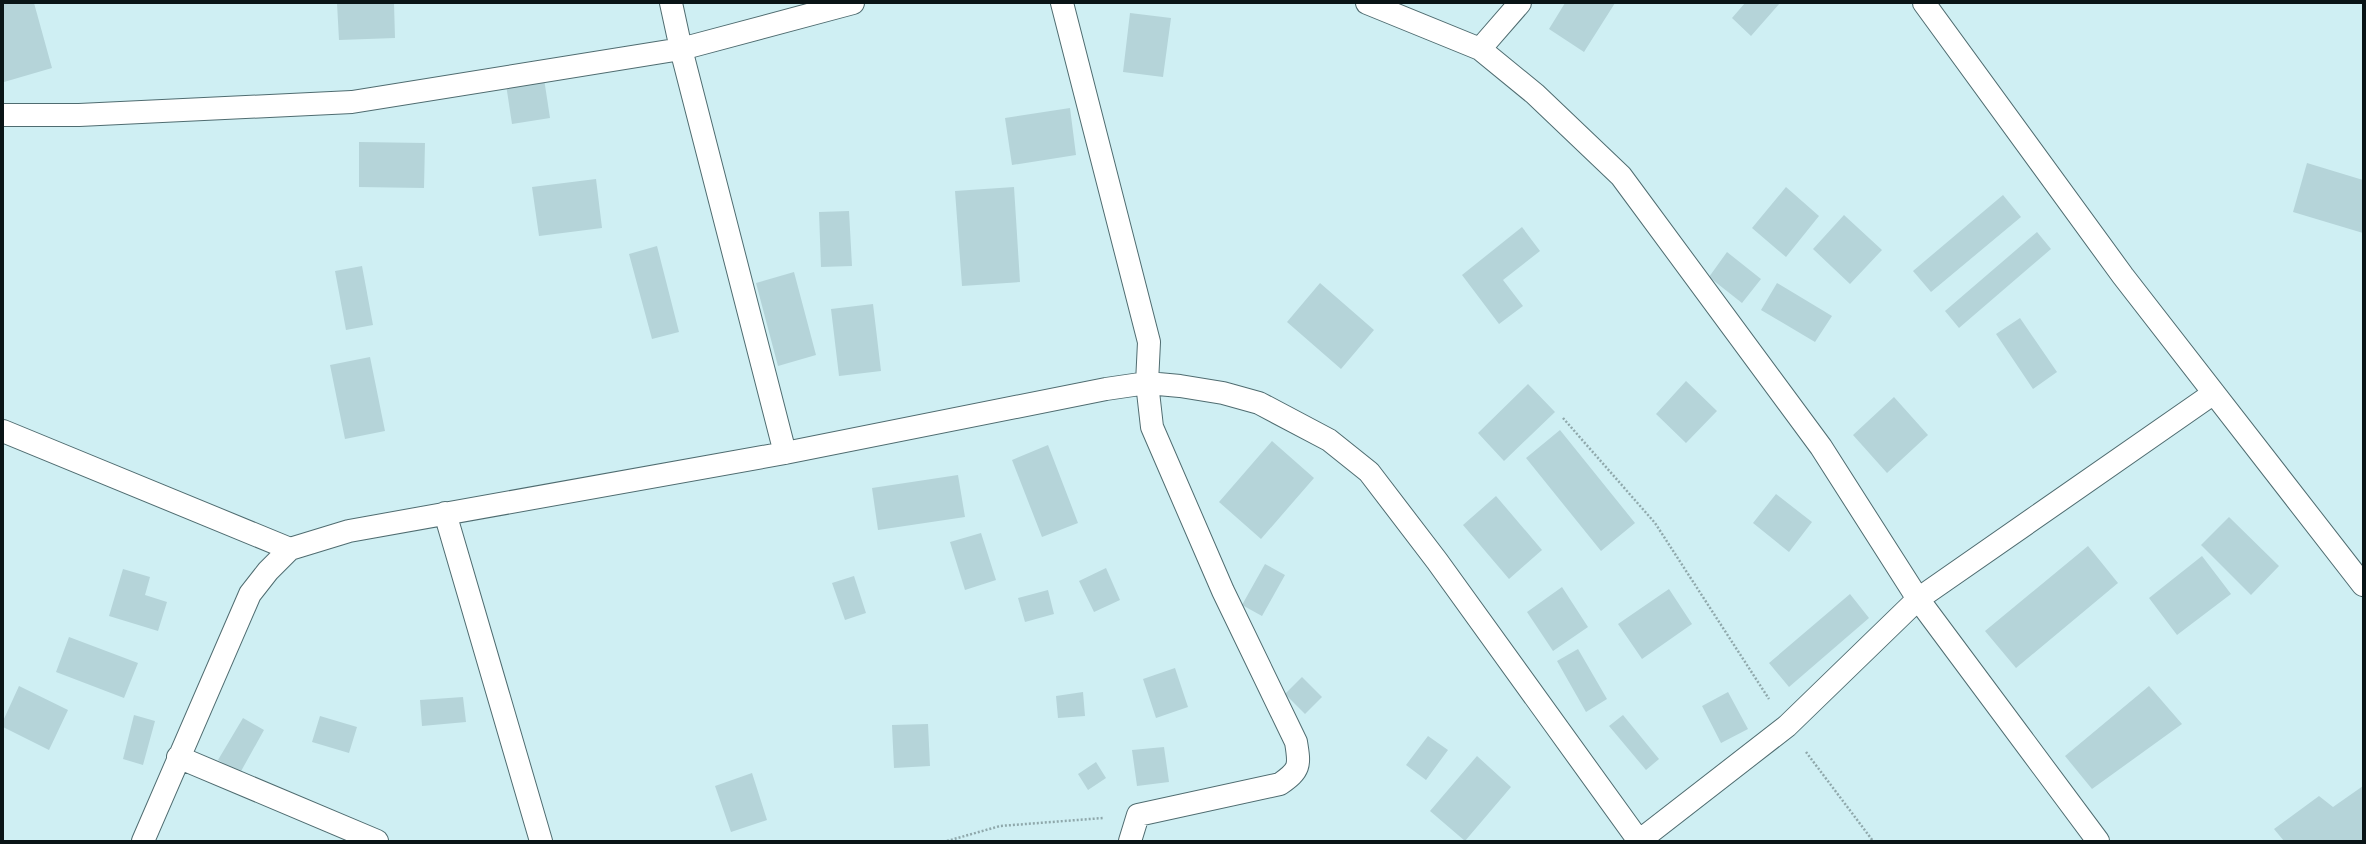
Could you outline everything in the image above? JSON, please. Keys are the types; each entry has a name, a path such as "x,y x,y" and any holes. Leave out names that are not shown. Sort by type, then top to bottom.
{"street":[{"path":"671,3 681,49 785,453"},
{"path":"3,115 80,115 352,102 681,49 853,3"},
{"path":"1062,3 1149,342 1147,383 1152,427 1223,591 1296,742 1300,762 1296,773 1280,784 1138,815 1130,841"},
{"path":"1367,3 1480,49 1535,94 1621,176 1821,447 1918,599 2098,841"},
{"path":"1480,49 1520,3"},
{"path":"1924,3 2122,276 2363,585"},
{"path":"143,841 178,757 250,594 268,571 290,549 349,531 785,453 1106,389 1147,383 1216,392 1259,403 1329,440 1369,472 1437,561 1639,841 1787,726 1918,599 2214,393"},
{"path":"3,431 290,549"},
{"path":"445,513 541,841"},
{"path":"178,757 377,841"}],"path":[{"path":"1563,418 1655,523 1787,726 1873,841"},
{"path":"947,841 1000,826 1138,815"}],"building":[{"path":"3,3 34,3 52,68 4,82"},
{"path":"337,3 394,3 395,38 339,40"},
{"path":"1565,3 1615,3 1584,52 1549,29"},
{"path":"1745,3 1780,3 1751,36 1732,18"},
{"path":"1130,13 1171,18 1163,77 1123,72"},
{"path":"543,72 550,118 512,124 505,78"},
{"path":"1070,108 1076,155 1012,165 1005,118"},
{"path":"359,142 425,143 424,188 359,187"},
{"path":"2307,163 2363,180 2363,233 2293,212"},
{"path":"596,179 602,228 539,236 532,187"},
{"path":"1014,187 1020,282 962,286 955,191"},
{"path":"1786,187 1819,216 1786,257 1752,228"},
{"path":"2003,195 2021,217 1931,292 1913,271"},
{"path":"849,211 852,266 821,267 819,212"},
{"path":"1844,215 1882,250 1850,284 1813,249"},
{"path":"1522,227 1540,251 1503,280 1523,306 1499,324 1462,275"},
{"path":"2037,232 2051,249 1959,328 1945,311"},
{"path":"657,246 679,332 652,339 629,254"},
{"path":"1727,252 1761,279 1742,303 1709,277"},
{"path":"362,266 373,325 346,330 335,271"},
{"path":"794,272 816,355 778,366 756,283"},
{"path":"1320,283 1374,330 1341,369 1287,322"},
{"path":"1777,283 1832,316 1815,342 1761,310"},
{"path":"873,304 881,371 839,376 831,309"},
{"path":"2020,318 2057,372 2033,389 1996,334"},
{"path":"370,357 385,431 345,439 330,365"},
{"path":"1686,381 1717,411 1686,443 1656,414"},
{"path":"1528,384 1555,412 1504,461 1478,433"},
{"path":"1894,397 1928,435 1887,473 1853,435"},
{"path":"1560,430 1635,523 1601,551 1526,458"},
{"path":"1272,441 1314,478 1261,539 1219,502"},
{"path":"1048,445 1078,523 1042,537 1012,460"},
{"path":"958,475 965,517 878,530 872,488"},
{"path":"1776,494 1812,522 1789,552 1753,523"},
{"path":"1496,496 1542,550 1509,579 1463,525"},
{"path":"2229,517 2279,566 2251,595 2201,545"},
{"path":"981,533 996,580 965,590 950,542"},
{"path":"2088,546 2118,583 2016,668 1985,631"},
{"path":"2202,556 2231,594 2177,635 2149,598"},
{"path":"1265,564 1285,575 1262,616 1242,605"},
{"path":"1106,568 1120,600 1094,612 1079,581"},
{"path":"123,569 150,577 145,595 167,602 158,631 109,616"},
{"path":"854,576 866,613 845,620 832,583"},
{"path":"1562,587 1588,627 1553,651 1527,612"},
{"path":"1669,589 1692,624 1642,659 1618,624"},
{"path":"1048,590 1054,614 1025,622 1018,598"},
{"path":"1850,594 1869,618 1789,687 1769,663"},
{"path":"69,637 138,663 124,698 56,672"},
{"path":"1578,649 1607,699 1586,712 1557,661"},
{"path":"1175,668 1188,707 1156,718 1143,679"},
{"path":"1302,677 1322,697 1305,714 1285,694"},
{"path":"19,686 68,710 49,750 3,727 3,721"},
{"path":"2149,686 2182,724 2092,789 2065,756"},
{"path":"1083,692 1085,716 1058,718 1056,696"},
{"path":"1728,692 1748,729 1721,743 1702,706"},
{"path":"463,697 466,722 422,726 420,700"},
{"path":"134,715 155,721 143,765 123,759"},
{"path":"1623,715 1659,759 1646,770 1609,726"},
{"path":"320,716 357,727 349,753 312,742"},
{"path":"243,718 264,730 240,773 218,760"},
{"path":"928,724 930,766 894,768 892,725"},
{"path":"1428,736 1448,750 1426,780 1406,765"},
{"path":"1164,747 1169,782 1137,786 1132,750"},
{"path":"1477,756 1511,787 1465,841 1430,811"},
{"path":"1096,762 1106,778 1088,790 1078,774"},
{"path":"752,773 767,820 731,832 715,786"},
{"path":"2363,786 2363,841 2284,841 2274,829 2319,796 2333,807"}]}
